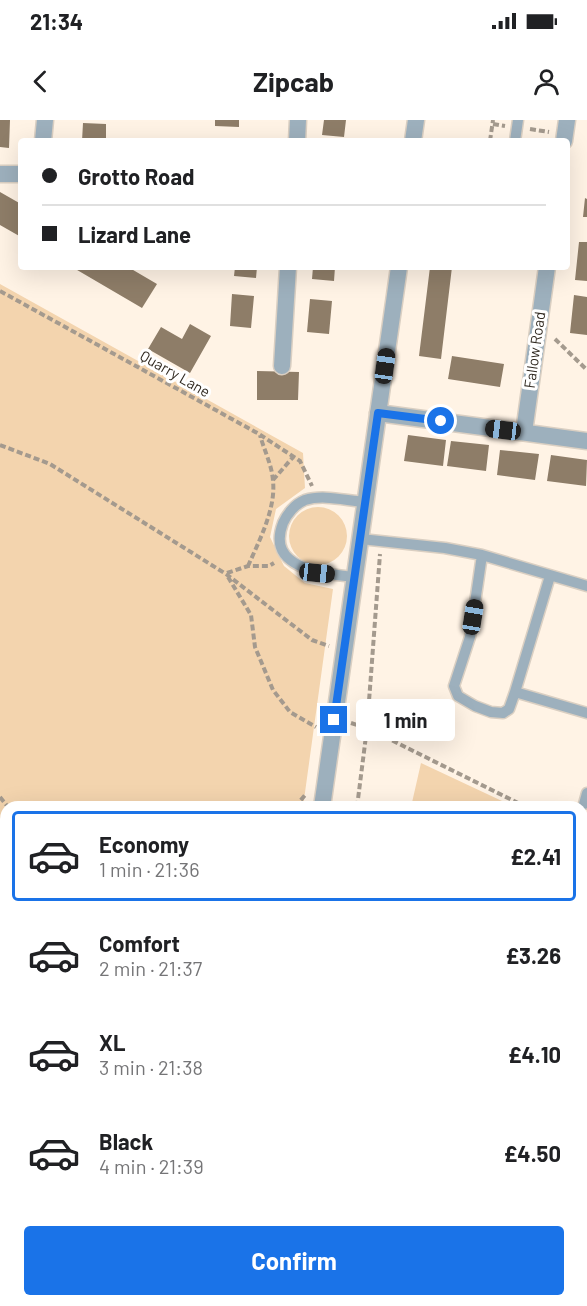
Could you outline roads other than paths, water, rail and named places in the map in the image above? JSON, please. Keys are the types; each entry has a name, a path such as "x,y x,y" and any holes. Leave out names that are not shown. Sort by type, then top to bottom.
{"street":[{"path":"43,138 45,120"},
{"path":"297,138 298,120"},
{"path":"413,138 416,120"},
{"path":"559,137 567,120"},
{"path":"0,174 18,174"},
{"path":"282,366 288,270"},
{"path":"323,801 399,270"},
{"name":"Fallow Road","path":"524,432 547,270"},
{"path":"378,413 587,441"}],"lane":[{"path":"355,577 311,571 294,563 287,555 280,537 286,517 300,503 316,498 366,502"},
{"path":"361,539 482,555 587,586"},
{"path":"482,555 470,637 454,687 458,696 465,701 491,712 503,713 509,709 550,576"},
{"path":"515,692 587,713"}]}
